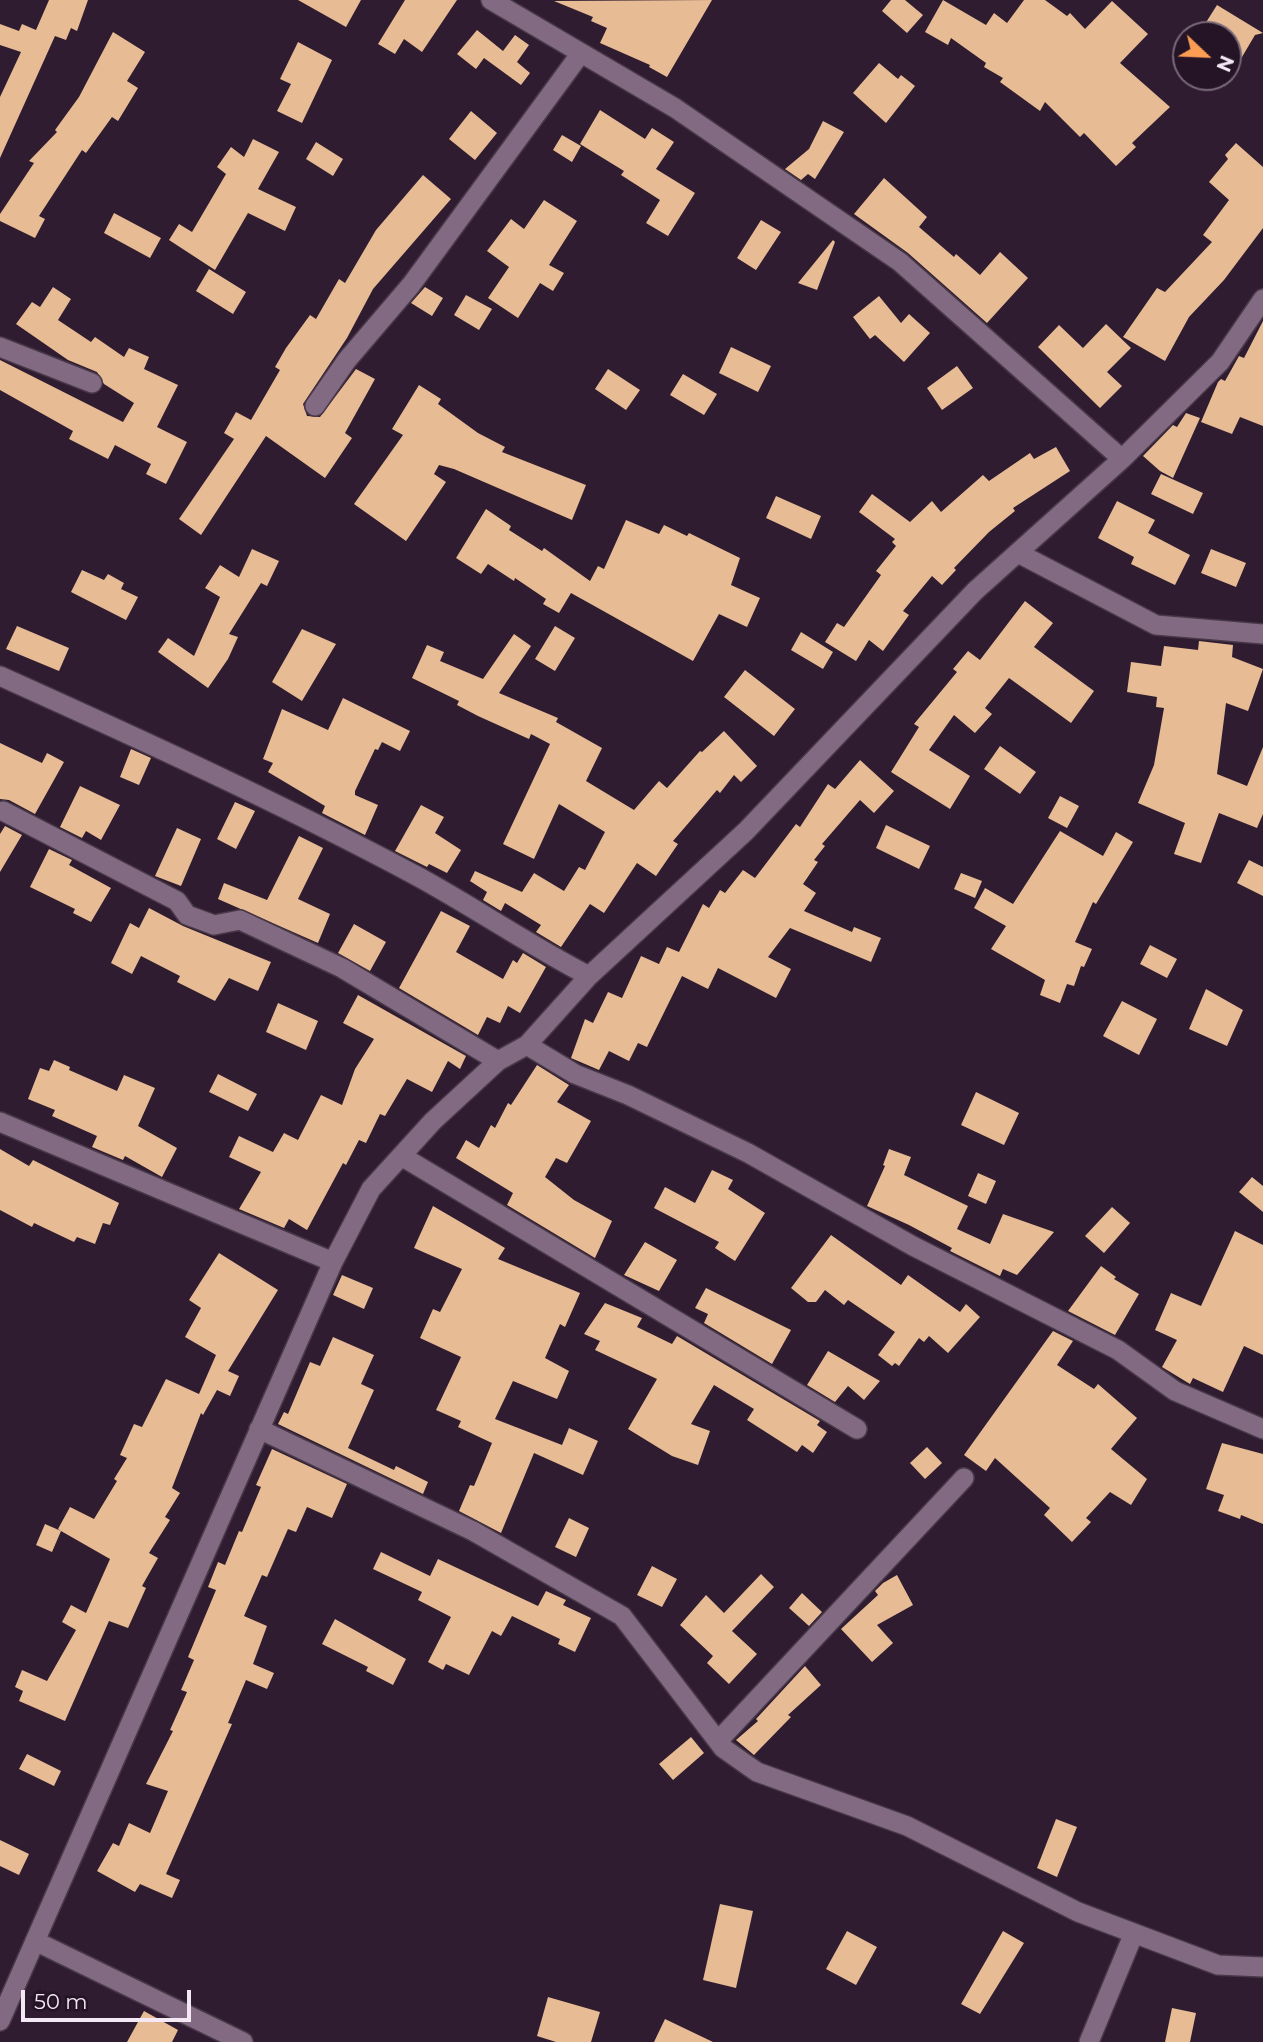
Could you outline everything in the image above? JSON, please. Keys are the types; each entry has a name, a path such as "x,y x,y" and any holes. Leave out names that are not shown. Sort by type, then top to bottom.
{"street":[{"path":"491,0 675,108 900,262 1122,459"},
{"path":"315,405 347,360 411,285 581,52"},
{"path":"0,2021 333,1262 371,1189 433,1121 498,1060 527,1045 589,976 746,831 975,591 1122,459 1220,362 1263,299"},
{"path":"0,347 92,383"},
{"path":"1017,553 1156,625 1263,634"},
{"path":"0,676 295,813 418,877 589,976"},
{"path":"3,811 177,901 187,915 214,925 240,920 342,968 498,1060"},
{"path":"527,1045 575,1074 628,1095 748,1153 913,1246 1118,1350 1175,1391 1263,1429"},
{"path":"0,1122 333,1262"},
{"path":"403,1157 858,1429"},
{"path":"259,1429 473,1531 622,1616 718,1741 757,1772 907,1826 1078,1912 1218,1965 1263,1967"},
{"path":"718,1741 964,1478"},
{"path":"1089,2042 1134,1933"},
{"path":"34,1941 243,2042"}],"building":[{"path":"49,0 88,0 77,31 71,28 66,40 55,36 0,158 0,97 21,52 0,45 0,24 19,31 22,24 36,30"},
{"path":"298,0 361,0 346,27"},
{"path":"405,0 457,0 422,52 404,39 395,54 378,44"},
{"path":"712,0 667,77 649,67 650,65 600,43 607,28 591,21 593,17 554,1"},
{"path":"891,0 905,0 923,15 907,33 882,11"},
{"path":"943,0 986,25 994,13 1007,23 1024,0 1045,0 1067,16 1070,13 1085,29 1112,1 1148,34 1120,63 1170,107 1132,143 1136,147 1116,166 1084,133 1080,137 1045,102 1040,111 1000,82 1003,78 984,67 986,63 951,38 948,45 925,32"},
{"path":"1217,5 1263,33 1255,35 1242,57 1242,21 1207,21"},
{"path":"477,30 503,51 515,35 529,45 517,62 530,73 521,85 484,58 476,69 457,54"},
{"path":"113,32 145,52 127,81 138,88 118,121 112,117 86,153 82,150 39,216 45,219 35,238 0,221 0,214 34,163 29,161 57,132 55,130 79,97"},
{"path":"298,42 332,60 302,123 277,111 291,84 280,79"},
{"path":"879,63 898,79 901,75 915,86 886,123 853,93"},
{"path":"600,110 645,139 652,128 674,142 656,169 695,193 668,236 646,223 660,200 621,175 624,171 580,144"},
{"path":"471,111 497,133 475,160 449,139"},
{"path":"823,121 844,132 815,179 808,174 801,180 785,169 809,149"},
{"path":"562,135 581,146 572,162 553,150"},
{"path":"253,139 279,152 258,189 296,207 285,231 248,213 215,270 169,240 179,224 192,232 226,174 217,167 231,147 244,157"},
{"path":"316,142 343,159 333,176 306,159"},
{"path":"1236,143 1263,167 1263,228 1224,280 1189,317 1165,361 1123,337 1157,288 1165,292 1212,242 1203,235 1229,200 1209,182 1228,159 1225,155"},
{"path":"423,175 451,199 373,289 347,338 303,404 307,416 320,417 356,369 375,379 345,433 352,438 325,478 266,436 201,535 179,519 234,439 224,433 236,412 251,420 280,370 275,367 286,348 310,315 316,319 339,279 345,283 376,230"},
{"path":"884,178 927,217 919,227 954,257 956,254 980,275 1000,252 1028,278 987,323 908,253 854,214"},
{"path":"544,200 577,221 549,265 564,273 553,291 540,283 518,318 488,298 509,267 487,251 511,219 524,229"},
{"path":"114,213 161,238 150,258 104,233"},
{"path":"761,220 781,232 756,270 737,258"},
{"path":"833,240 835,242 817,290 798,283"},
{"path":"209,269 246,292 233,314 196,291"},
{"path":"53,287 71,299 58,320 91,342 95,337 124,357 129,348 149,357 144,369 178,385 157,427 187,442 166,484 146,474 151,464 115,445 108,459 69,439 73,431 0,390 0,360 123,422 134,403 104,384 97,372 68,360 16,324 32,302 40,307"},
{"path":"425,287 443,298 432,316 411,303"},
{"path":"466,295 492,309 479,330 454,315"},
{"path":"879,296 901,323 909,314 930,333 904,362 875,335 870,339 853,317"},
{"path":"1263,321 1263,426 1240,417 1232,434 1201,422 1218,382 1221,379 1225,381 1239,356 1244,358"},
{"path":"1106,324 1131,348 1107,372 1122,386 1100,408 1038,347 1059,325 1083,348"},
{"path":"731,347 771,366 758,392 719,373"},
{"path":"957,366 973,388 942,410 927,388"},
{"path":"608,369 640,390 626,410 595,389"},
{"path":"683,374 717,394 704,415 670,395"},
{"path":"419,385 441,399 438,404 478,433 505,447 502,452 586,485 572,520 439,465 434,474 446,482 406,541 354,504 403,435 392,429"},
{"path":"1186,413 1200,418 1173,478 1143,456 1173,425 1177,427"},
{"path":"1056,447 1070,471 1013,508 1015,511 989,532 954,568 956,570 942,585 932,576 903,611 909,615 883,651 869,640 856,661 825,642 837,623 844,627 881,575 876,571 896,546 892,542 895,539 859,512 872,494 910,522 932,501 941,512 983,475 989,481 1030,453 1034,459"},
{"path":"1161,474 1203,493 1193,514 1151,494"},
{"path":"776,496 821,516 811,539 766,518"},
{"path":"1117,501 1155,520 1148,533 1190,555 1175,585 1131,564 1134,557 1098,538"},
{"path":"486,509 511,526 509,530 542,551 544,548 590,581 598,566 604,569 626,520 659,534 664,525 687,536 689,533 740,558 731,585 760,598 747,627 719,614 693,661 571,593 559,613 543,604 546,599 515,578 514,581 488,564 481,574 456,558"},
{"path":"252,549 279,561 267,586 261,583 229,634 238,637 228,659 208,688 158,652 168,638 194,656 220,597 205,588 220,565 239,577"},
{"path":"1211,549 1246,563 1236,587 1201,573"},
{"path":"82,570 104,580 108,574 124,583 121,589 138,597 126,620 71,592"},
{"path":"1025,601 1053,623 1034,647 1094,691 1071,723 1009,678 985,708 992,714 975,733 954,715 929,750 970,776 950,809 891,772 919,727 914,724 957,672 953,669 968,651 980,660"},
{"path":"17,626 69,648 59,671 6,649"},
{"path":"555,626 575,638 555,671 535,659"},
{"path":"302,629 336,644 302,701 272,682"},
{"path":"801,632 833,652 823,669 791,650"},
{"path":"514,634 531,646 499,693 558,718 556,722 602,748 586,781 634,810 659,781 667,788 700,751 724,731 757,766 741,782 734,775 720,793 717,790 673,841 678,844 656,876 637,863 604,913 590,904 561,947 536,932 541,925 505,903 501,911 483,900 487,892 470,881 475,871 522,892 534,873 564,891 579,867 585,870 605,832 559,804 534,859 503,844 550,744 531,734 529,739 478,716 457,705 459,701 412,678 427,645 444,652 440,661 483,679"},
{"path":"1199,641 1233,645 1232,657 1263,669 1248,711 1226,703 1217,774 1247,786 1263,747 1263,814 1257,828 1219,813 1201,863 1174,854 1185,823 1138,803 1154,765 1164,708 1156,707 1157,697 1127,692 1131,662 1161,666 1164,646 1198,650"},
{"path":"745,670 795,709 774,736 724,697"},
{"path":"343,698 410,731 400,751 382,742 378,750 375,749 355,791 355,795 378,805 365,835 322,813 325,806 268,772 273,763 263,759 282,709 328,730"},
{"path":"0,743 42,763 47,753 64,762 35,814 9,800 0,799"},
{"path":"1000,746 1036,772 1020,794 984,769"},
{"path":"131,749 151,758 139,785 120,777"},
{"path":"860,760 894,791 874,813 860,800 822,844 825,846 814,860 818,862 803,884 816,893 804,911 852,932 854,927 881,938 871,962 790,928 768,957 791,969 776,998 718,968 708,989 682,976 647,1047 638,1043 629,1061 609,1051 599,1070 571,1058 585,1019 593,1023 608,992 622,998 641,956 659,964 667,947 679,952 703,904 709,908 720,890 725,893 743,870 755,878 796,824 800,827 828,784 835,789"},
{"path":"80,786 120,805 101,840 86,831 82,838 60,827"},
{"path":"1060,796 1079,806 1067,828 1048,818"},
{"path":"235,802 255,811 236,849 217,839"},
{"path":"421,805 444,817 435,833 461,850 447,873 429,864 427,867 395,851"},
{"path":"886,825 930,846 919,869 876,848"},
{"path":"5,826 22,835 0,872 0,834"},
{"path":"177,828 201,839 181,886 155,876"},
{"path":"1060,831 1103,856 1116,832 1133,842 1096,904 1093,902 1075,942 1092,949 1084,967 1081,966 1074,986 1067,984 1060,1003 1040,995 1045,980 991,949 1006,926 974,908 985,888 1013,904"},
{"path":"299,836 323,848 298,899 330,914 318,943 218,899 224,883 267,900"},
{"path":"49,849 72,860 69,865 111,888 91,922 73,913 75,909 30,887"},
{"path":"1249,860 1263,867 1263,896 1237,883"},
{"path":"961,873 982,881 975,898 954,889"},
{"path":"149,908 183,926 271,962 258,991 229,978 215,1001 177,982 180,976 141,956 132,974 111,963 130,923 139,928"},
{"path":"441,911 470,926 456,952 503,979 513,960 517,963 523,953 546,967 520,1013 508,1006 500,1023 487,1017 478,1035 399,988"},
{"path":"354,924 386,942 370,971 338,953"},
{"path":"1150,945 1177,959 1167,978 1140,964"},
{"path":"1206,989 1243,1010 1227,1046 1189,1029"},
{"path":"358,995 466,1056 460,1069 448,1061 432,1092 407,1079 385,1116 380,1114 366,1143 359,1140 346,1165 343,1163 307,1230 289,1219 284,1228 239,1209 261,1172 229,1157 239,1136 273,1152 284,1133 298,1140 321,1095 342,1105 355,1069 374,1039 343,1023"},
{"path":"1122,1001 1157,1019 1139,1055 1103,1036"},
{"path":"278,1003 318,1021 306,1050 266,1032"},
{"path":"54,1060 70,1067 69,1070 117,1091 124,1075 155,1088 138,1126 177,1148 162,1177 125,1156 123,1160 92,1147 97,1136 52,1116 55,1110 28,1099 40,1068 49,1071"},
{"path":"537,1065 569,1085 557,1102 591,1121 567,1163 556,1158 545,1177 574,1200 612,1221 595,1258 507,1205 513,1193 456,1158 466,1140 479,1148 491,1125 495,1128 508,1103 511,1105"},
{"path":"218,1074 257,1094 248,1111 209,1092"},
{"path":"976,1092 1019,1113 1004,1145 961,1125"},
{"path":"0,1149 29,1166 33,1160 119,1203 110,1225 103,1223 95,1244 77,1237 74,1242 34,1223 32,1227 0,1210"},
{"path":"889,1149 911,1157 904,1175 968,1206 957,1229 990,1244 1003,1214 1054,1232 1017,1275 1003,1269 1000,1276 950,1251 952,1248 867,1206 885,1166 883,1165"},
{"path":"712,1170 733,1180 728,1189 765,1213 735,1261 715,1248 719,1242 654,1208 665,1187 695,1203"},
{"path":"978,1173 996,1181 986,1204 968,1196"},
{"path":"1252,1177 1263,1186 1263,1212 1239,1192"},
{"path":"433,1206 505,1248 498,1259 580,1293 565,1327 560,1324 545,1358 569,1371 557,1399 513,1381 495,1419 562,1445 569,1428 598,1441 583,1475 534,1453 501,1533 459,1511 470,1485 474,1486 492,1443 458,1427 461,1421 436,1410 461,1357 420,1338 433,1309 440,1312 462,1269 414,1248"},
{"path":"1112,1207 1130,1223 1104,1253 1085,1236"},
{"path":"1235,1231 1263,1245 1263,1355 1244,1346 1223,1392 1193,1378 1190,1384 1162,1367 1177,1340 1155,1330 1171,1293 1201,1306"},
{"path":"831,1235 901,1285 908,1275 960,1312 966,1304 980,1317 948,1353 929,1336 924,1342 919,1338 899,1366 895,1363 892,1366 878,1355 895,1332 848,1300 844,1305 825,1290 816,1302 808,1302 791,1288"},
{"path":"645,1242 677,1260 659,1291 624,1275"},
{"path":"219,1253 278,1290 228,1371 239,1376 230,1396 217,1390 203,1415 201,1413 172,1488 180,1493 165,1517 170,1520 149,1553 158,1558 142,1586 146,1588 128,1628 109,1621 65,1721 19,1701 23,1691 15,1687 22,1670 47,1681 76,1630 62,1622 71,1605 86,1613 110,1559 58,1529 70,1507 94,1519 117,1481 114,1479 127,1458 120,1455 134,1424 142,1427 166,1379 199,1394 216,1355 185,1337 201,1308 189,1300"},
{"path":"1101,1266 1116,1277 1114,1279 1139,1294 1115,1335 1068,1311"},
{"path":"342,1275 373,1288 364,1309 333,1295"},
{"path":"706,1288 791,1330 772,1364 704,1323 708,1314 695,1308"},
{"path":"605,1303 642,1318 637,1327 672,1344 677,1336 820,1421 817,1425 827,1432 813,1453 802,1445 797,1452 747,1420 754,1409 714,1385 691,1424 710,1431 698,1465 672,1456 628,1429 657,1379 595,1350 600,1341 584,1334"},
{"path":"1053,1331 1073,1341 1057,1365 1094,1389 1098,1384 1137,1418 1111,1449 1147,1479 1131,1505 1110,1492 1086,1518 1091,1522 1072,1542 1044,1515 1050,1508 995,1458 986,1471 964,1455"},
{"path":"333,1337 374,1355 361,1384 374,1390 348,1448 394,1470 396,1466 428,1482 423,1494 278,1424 284,1412 288,1414 310,1362 320,1366"},
{"path":"828,1351 880,1381 864,1400 848,1386 835,1402 807,1385"},
{"path":"1222,1443 1263,1454 1263,1524 1241,1515 1240,1519 1218,1511 1224,1495 1206,1489"},
{"path":"927,1447 942,1463 925,1479 910,1463"},
{"path":"272,1449 347,1484 332,1518 307,1507 296,1532 288,1529 267,1577 262,1575 244,1616 267,1626 253,1664 274,1673 267,1689 246,1680 228,1723 232,1724 166,1874 180,1880 172,1898 140,1884 135,1892 97,1871 113,1843 119,1846 129,1823 150,1833 168,1791 146,1784 173,1731 170,1730 187,1692 181,1690 194,1660 188,1657 216,1590 208,1587 218,1562 225,1565 239,1531 242,1532 261,1487 256,1485"},
{"path":"569,1518 589,1528 576,1557 555,1547"},
{"path":"45,1524 61,1531 52,1552 36,1545"},
{"path":"381,1552 430,1576 438,1559 538,1606 546,1591 566,1600 563,1605 591,1618 575,1652 558,1644 560,1639 512,1616 501,1636 492,1631 469,1675 446,1664 443,1670 428,1662 451,1617 418,1600 422,1592 373,1569"},
{"path":"652,1566 677,1579 662,1607 637,1595"},
{"path":"761,1574 774,1587 732,1631 757,1654 729,1684 707,1663 713,1656 680,1625 706,1595 724,1613"},
{"path":"897,1575 913,1605 877,1625 893,1643 872,1662 841,1629 878,1595 875,1591 883,1583"},
{"path":"802,1593 822,1612 809,1626 789,1608"},
{"path":"335,1619 406,1659 393,1685 366,1671 368,1667 322,1644"},
{"path":"805,1666 821,1685 788,1715 791,1717 754,1755 736,1740 758,1721 756,1719"},
{"path":"691,1737 704,1753 673,1780 659,1764"},
{"path":"27,1754 61,1771 54,1786 19,1769"},
{"path":"1056,1819 1077,1827 1057,1877 1037,1868"},
{"path":"0,1840 29,1854 19,1875 0,1866"},
{"path":"720,1904 753,1911 736,1988 703,1980"},
{"path":"847,1931 877,1947 856,1985 826,1969"},
{"path":"1003,1931 1024,1943 980,2014 961,2004"},
{"path":"548,1997 600,2012 591,2042 556,2042 537,2036"},
{"path":"1172,2008 1196,2013 1190,2042 1165,2042"},
{"path":"144,2011 178,2030 172,2042 127,2042"},
{"path":"665,2019 713,2042 654,2042"}]}
